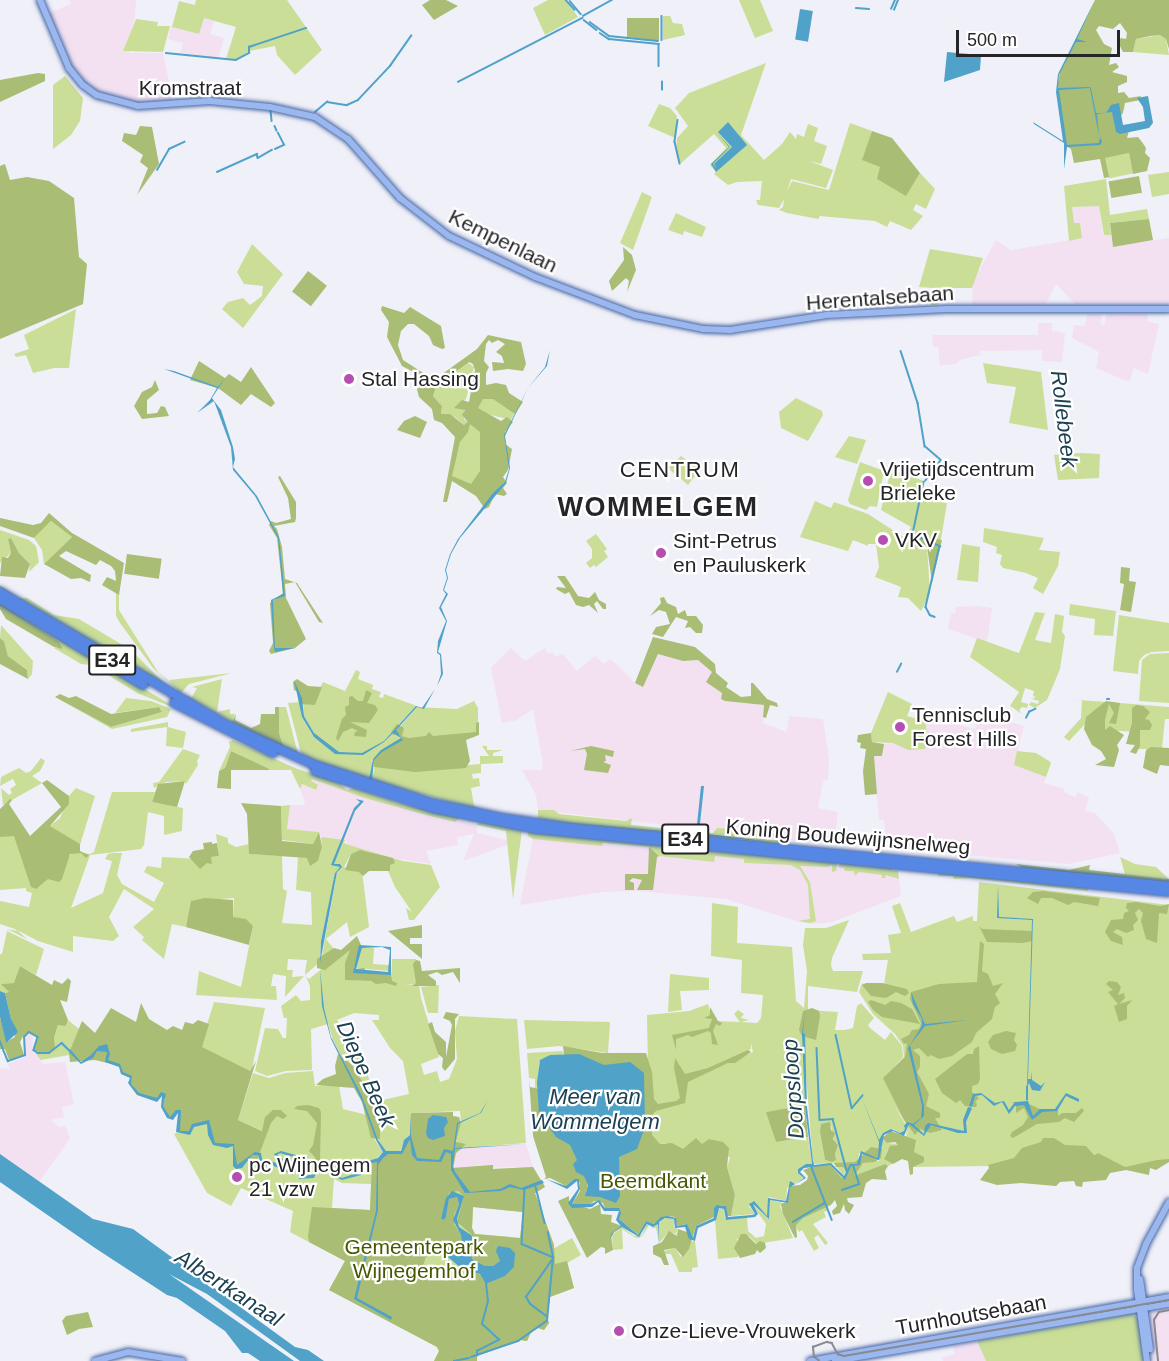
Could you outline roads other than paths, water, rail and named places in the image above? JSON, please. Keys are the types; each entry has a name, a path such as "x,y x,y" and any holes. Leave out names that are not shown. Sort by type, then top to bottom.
{"highway":[{"name":"Koning Boudewijnsnelweg","path":"0,592 225,724 315,765 432,803 503,818 571,828 1169,886"},
{"name":"Koning Boudewijnsnelweg","path":"0,599 197,716 241,739 352,784 432,808 503,824 570,834 1169,893"}],"main road":[{"name":"Kromstraat","path":"40,0 69,68 83,85 97,95 144,106 200,101 248,104 302,112 324,121"},
{"name":"Kempenlaan","path":"324,121 351,141 400,198 449,236 484,254 598,302"},
{"name":"Herentalsebaan","path":"598,302 647,318 721,330 827,315 946,309 1169,309"},
{"path":"1149,1361 1139,1292 1140,1255 1169,1202"},
{"path":"1144,1318 1129,1307 1139,1292 1143,1258 1169,1207"},
{"path":"1139,1292 1160,1299"},
{"path":"1141,1305 1169,1297"},
{"path":"1141,1305 1169,1304"},
{"name":"Turnhoutsebaan","path":"810,1361 1141,1305"},
{"path":"1144,1318 1153,1306"},
{"name":"Turnhoutsebaan","path":"835,1361 1129,1307"},
{"path":"95,1361 131,1352 182,1361"}],"water":[{"path":"1095,0 1077,39 1087,42 1076,42 1059,75 1058,88 1089,87 1091,88 1096,113 1104,113 1097,114 1099,136 1090,88 1059,90 1067,145 1099,143 1100,137 1102,142 1100,145 1067,147 1064,169 1064,143 1033,122 1063,141 1056,92 1058,74"},
{"path":"800,9 813,11 808,42 795,40"},
{"path":"947,52 981,55 980,70 944,82"},
{"path":"1148,96 1153,123 1149,128 1120,134 1116,132 1112,112 1106,113 1111,105 1119,103 1123,125 1145,121 1143,107 1137,98"},
{"path":"728,122 747,145 716,172 711,164 729,147 716,132 730,147 713,164 717,169 714,164 732,147 718,132"},
{"path":"550,350 547,366 528,388 545,367"},
{"path":"164,369 218,387 225,378 212,398 221,410 233,447 235,459 233,467 257,496 279,537 285,596 273,600 275,648 295,648 275,652 274,648 271,600 283,594 278,538 255,496 233,470 231,447 214,401 197,413 210,400 217,388"},
{"path":"528,388 505,436 510,468 506,483 460,538 451,554 446,570 448,578 444,590 448,594 441,607 447,621 438,652 441,654 443,674 437,686 441,674 440,655 437,653 438,641 446,621 439,608 446,594 443,590 447,578 445,570 450,554 458,539 493,493 505,482 509,469 504,435"},
{"path":"294,680 302,698 304,716 314,733 339,752 362,753 384,741 416,706 422,708 435,689 424,709 417,707 396,730 403,740 382,752 374,760 372,781 369,780 373,759 381,750 401,738 393,733 384,742 363,755 335,754 314,737 302,717"},
{"path":"701,786 704,786 699,833 772,842 550,821 696,834"},
{"path":"356,799 364,801 355,811 334,864 340,864 342,867 337,872 320,963 321,941 335,873 340,867 331,865 354,808 360,802"},
{"path":"998,885 999,917 1033,919 1028,1079 1031,1079 1031,1071 1032,1080 1041,1086 1045,1082 1040,1091 1032,1090 1029,1083 1027,1088 1032,920 997,918"},
{"path":"359,945 391,947 391,975 353,973","holes":["382,947 390,950 388,972 356,969 362,948"]},
{"path":"320,969 324,1008 331,1037 361,1094 378,1140 386,1151 401,1151 404,1140 410,1135 411,1114 411,1136 417,1158 439,1160 444,1149 453,1151 457,1123 480,1113 488,1100 481,1113 458,1124 455,1148 526,1144 455,1149 453,1166 455,1172 470,1192 500,1189 510,1184 521,1188 542,1180 544,1183 524,1190 510,1187 501,1191 465,1193 451,1170 451,1154 446,1152 441,1162 417,1161 412,1155 410,1139 402,1154 388,1154 383,1158 378,1165 378,1210 357,1298 392,1317 391,1320 354,1299 376,1211 377,1162 365,1164 361,1175 342,1180 319,1166 314,1178 299,1179 297,1158 280,1153 277,1155 284,1160 285,1169 287,1160 293,1161 293,1175 274,1166 262,1167 258,1155 252,1155 242,1168 236,1169 233,1166 233,1146 227,1148 213,1145 208,1135 207,1124 194,1127 190,1135 176,1132 178,1113 173,1120 167,1118 161,1107 162,1096 157,1102 137,1095 128,1083 130,1078 121,1074 119,1067 105,1062 107,1052 97,1051 93,1058 81,1064 69,1052 70,1049 81,1062 99,1046 107,1044 110,1054 108,1060 120,1064 123,1072 132,1076 131,1084 139,1093 157,1098 161,1092 166,1094 163,1106 170,1117 176,1110 181,1110 180,1131 189,1131 192,1124 209,1120 215,1143 234,1144 237,1165 255,1152 261,1153 263,1165 274,1162 278,1164 274,1154 281,1151 299,1156 301,1177 314,1174 318,1162 326,1170 342,1178 360,1172 362,1163 378,1158 383,1152 376,1140 362,1101 331,1039 322,1006"},
{"path":"0,991 5,993 11,1019 18,1032 6,1043 0,1017"},
{"path":"911,992 925,1024 968,1020 925,1026 910,1045 924,1106 924,1116 914,1125 924,1134 928,1123 964,1131 963,1120 968,1107 972,1108 966,1122 967,1133 958,1133 931,1125 924,1136 909,1124 904,1136 893,1131 884,1135 879,1160 862,1154 860,1165 851,1166 845,1180 830,1165 804,1168 800,1172 806,1178 790,1187 788,1203 770,1200 769,1219 753,1204 758,1214 755,1217 726,1220 724,1209 719,1208 716,1220 698,1228 695,1241 689,1239 685,1227 675,1228 674,1219 665,1218 659,1222 659,1245 658,1224 653,1227 647,1224 639,1237 622,1227 614,1232 610,1239 611,1234 621,1226 616,1220 619,1211 604,1211 598,1202 592,1207 572,1208 568,1203 578,1189 577,1181 567,1189 546,1179 566,1186 574,1179 579,1179 580,1189 572,1204 591,1204 599,1200 605,1208 619,1208 621,1213 619,1219 638,1235 646,1221 654,1224 661,1217 668,1216 676,1218 677,1226 687,1224 693,1238 696,1226 714,1218 714,1208 717,1205 726,1206 728,1217 752,1215 755,1214 749,1204 754,1201 767,1216 768,1198 786,1201 790,1181 795,1184 804,1178 798,1173 798,1169 806,1164 812,1164 805,1107 802,1034 805,1011 803,1033 805,1034 807,1107 813,1161 814,1165 831,1163 844,1176 850,1164 857,1164 861,1151 877,1158 878,1156 879,1142 861,1096 879,1140 883,1133 891,1129 900,1133 904,1131 905,1128 879,1078 904,1126 907,1122 913,1124 921,1118 922,1106 908,1048 922,1026 922,1019 913,1004"},
{"name":"Meer van Wommelgem","path":"579,1054 604,1065 630,1062 644,1073 645,1127 637,1149 619,1157 620,1196 616,1203 600,1197 585,1196 588,1185 584,1176 576,1172 573,1164 577,1160 570,1145 556,1137 539,1114 537,1082 540,1060 550,1055"},
{"path":"981,1093 995,1103 1004,1101 1009,1110 1015,1102 1028,1101 1033,1116 1040,1109 1055,1109 1066,1093 1079,1099 1079,1102 1066,1096 1057,1111 1042,1112 1032,1120 1024,1105 1015,1106 1009,1114 1002,1102 994,1106 982,1095 975,1096 972,1107 969,1106 973,1094"},
{"path":"433,1115 446,1117 448,1122 444,1128 445,1136 433,1140 426,1134 428,1119"},
{"name":"Albertkanaal","path":"0,1154 93,1219 133,1229 295,1347 308,1350 324,1361 300,1361 207,1294 169,1274 294,1361 260,1361 248,1353 242,1353 225,1331 177,1298 167,1295 95,1248 0,1182"},
{"path":"452,1191 464,1196 457,1219 459,1227 471,1235 476,1243 471,1251 472,1259 485,1266 493,1266 500,1261 496,1251 498,1246 510,1248 515,1253 514,1267 505,1276 486,1284 480,1274 461,1268 442,1252 437,1242 456,1253 462,1248 461,1235 453,1220 459,1204 457,1197 449,1199 446,1217 444,1220 441,1219 446,1198"}],"waterway":[{"path":"566,0 575,10"},
{"path":"583,16 612,0"},
{"path":"891,9 895,0"},
{"path":"894,10 898,0"},
{"path":"570,1 581,14"},
{"path":"856,8 869,9"},
{"path":"662,16 662,40"},
{"path":"458,82 582,18"},
{"path":"584,20 597,30"},
{"path":"590,22 609,36 658,41"},
{"path":"166,53 236,60 249,53 249,47 306,28"},
{"path":"600,33 609,39 659,44 659,66"},
{"path":"315,112 327,102 347,105 358,100 390,66 411,36"},
{"path":"662,82 662,90"},
{"path":"271,111 272,121"},
{"path":"678,120 675,142 680,163"},
{"path":"275,126 277,131"},
{"path":"275,149 284,145 278,133"},
{"path":"157,170 169,149 184,142"},
{"path":"217,172 257,154 258,158 272,150"},
{"path":"901,351 918,403 925,446 941,460"},
{"path":"925,481 940,461"},
{"path":"924,482 913,534 940,546 926,607 930,615 935,617"},
{"path":"897,672 901,664"},
{"name":"Rollebeek","path":"1026,718 1029,712 1035,709"},
{"path":"0,1041 8,1061 25,1055 24,1037 29,1032 38,1037 34,1050 38,1053 49,1053 62,1043 70,1051"},
{"path":"836,1035 852,1108 862,1096"},
{"path":"817,1048 820,1120 833,1119 847,1171"},
{"name":"Rollebeek","path":"1027,1087 1027,1100"},
{"path":"793,1222 825,1203 811,1166"},
{"path":"842,1190 859,1184 853,1166"},
{"path":"536,1187 545,1223"},
{"path":"525,1189 522,1244 553,1257"},
{"path":"826,1204 832,1220"},
{"path":"471,1357 518,1341 547,1321 553,1257 548,1233"},
{"path":"547,1317 530,1304 526,1297 552,1260"},
{"path":"477,1356 477,1351 499,1340 482,1324 488,1302 486,1284"},
{"path":"454,1361 469,1358"}],"tram line":[{"path":"819,1361 814,1357 813,1347 827,1342 832,1343 838,1354 844,1356 1169,1300"},
{"path":"1158,1361 1154,1320 1159,1312 1169,1310"}],"place":[{"name":"Stal Hassing","path":"349,379"},
{"name":"Vrijetijdscentrum Brieleke","path":"868,481"},
{"name":"VKV","path":"883,540"},
{"name":"Sint-Petrus en Pauluskerk","path":"661,553"},
{"name":"Tennisclub Forest Hills","path":"900,727"},
{"name":"pc Wijnegem 21 vzw","path":"237,1177"},
{"name":"Onze-Lieve-Vrouwekerk","path":"619,1331"}],"district":[{"name":"CENTRUM","path":"680,470"},
{"name":"WOMMELGEM","path":"658,508"}],"water label":[{"name":"Diepe Beek","path":"366,1074"},
{"name":"Dorpsloop","path":"793,1089"}],"park label":[{"name":"Beemdkant","path":"653,1181"},
{"name":"Gemeentepark Wijnegemhof","path":"414,1259"}]}
